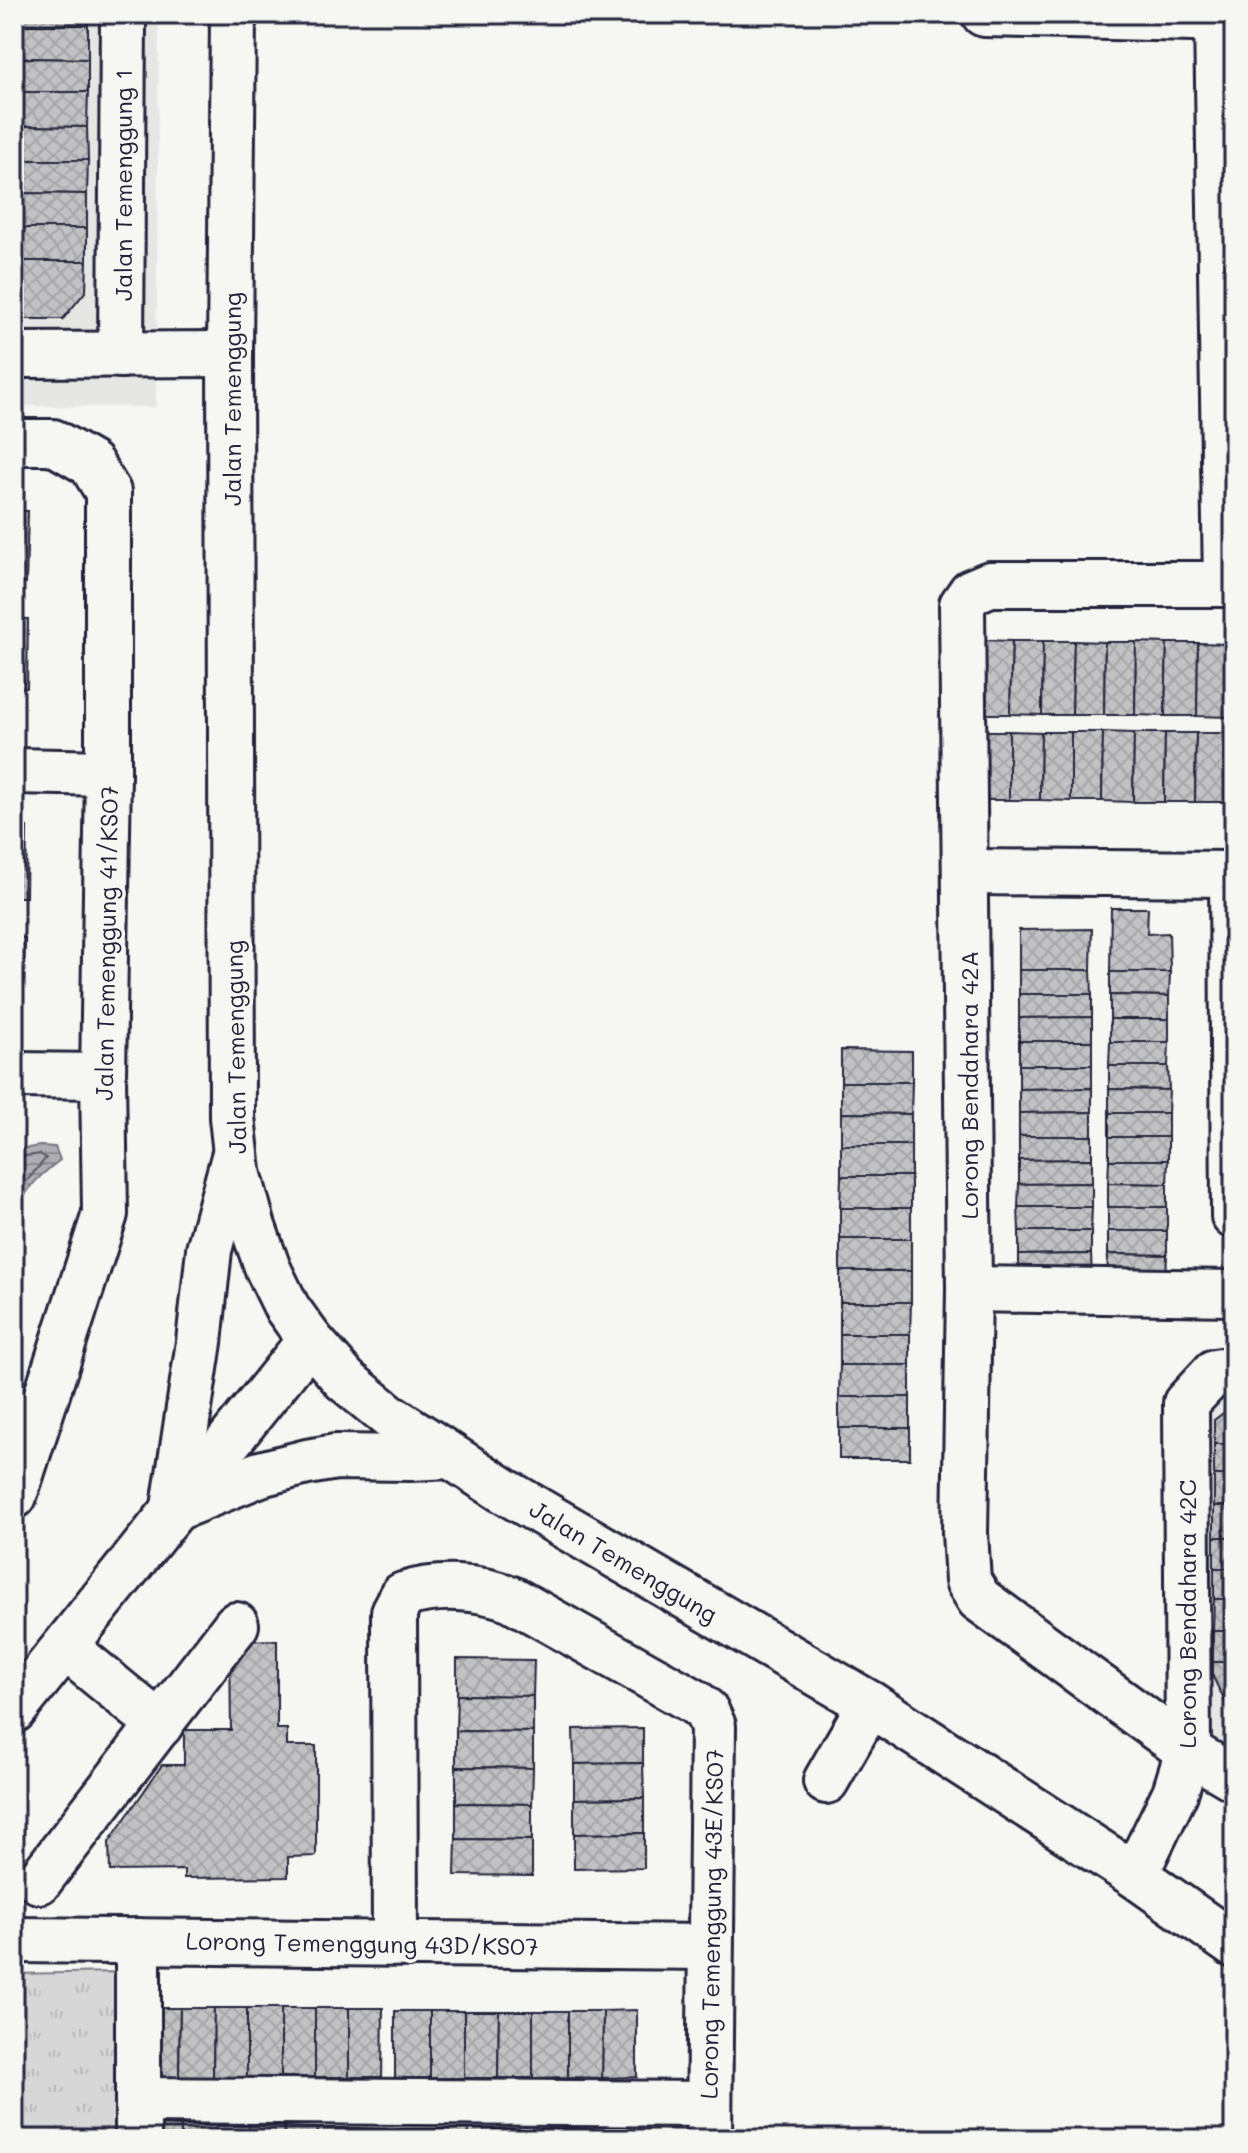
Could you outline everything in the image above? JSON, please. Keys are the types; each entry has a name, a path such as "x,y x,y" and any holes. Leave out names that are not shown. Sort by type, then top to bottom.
{"street":[{"name":"Jalan Temenggung 1","path":"121,355 123,14"},
{"name":"Jalan Temenggung","path":"233,14 230,354 232,1117 238,1172 253,1227 268,1269 287,1308 345,1380 389,1416 503,1490 870,1704 1135,1875 1234,1945"},
{"path":"984,14 1225,20 1230,584"},
{"path":"14,355 230,354"},
{"name":"Jalan Temenggung 41/KS07","path":"14,442 53,442 91,464 108,492 108,773 103,1076 105,1214 30,1394 14,1496"},
{"name":"Lorong Bendahara 42A","path":"1188,1751 979,1599 968,1581 965,1533 969,1289 962,605 971,592 990,584 1230,584"},
{"path":"14,771 108,773"},
{"path":"966,872 1233,874 1234,1216"},
{"path":"14,1075 103,1076"},
{"path":"174,1509 199,1342 209,1250 236,1149"},
{"path":"969,1289 1234,1293"},
{"path":"14,1710 310,1340"},
{"name":"Lorong Bendahara 42C","path":"1135,1875 1175,1793 1188,1751 1186,1403 1215,1372 1234,1369"},
{"path":"174,1509 260,1474 307,1462 362,1456 450,1456"},
{"name":"Lorong Temenggung 43E/KS07","path":"395,1943 394,1612 403,1595 424,1588 489,1590 512,1599 706,1711 713,1726 709,2122"},
{"path":"39,1881 236,1625"},
{"path":"65,1647 160,1725"},
{"path":"826,1781 870,1704"},
{"path":"1188,1751 1234,1778"},
{"name":"Lorong Temenggung 43D/KS07","path":"14,1940 709,1947"},
{"path":"138,1941 138,2120 709,2122"}],"shaded area":[{"path":"14,14 159,14 156,407 14,406"},
{"path":"1234,1377 1234,1764 1196,1741 1192,1406"}],"green space":[{"path":"117,1972 118,2139 14,2139 14,1974"}],"water":[{"path":"55,1147 60,1160 30,1187 20,1203 14,1223 14,1150"}],"building":[{"path":"14,14 88,14 88,25 14,25"},
{"path":"14,25 88,25 88,59 14,58"},
{"path":"14,58 88,59 88,92 14,92"},
{"path":"14,92 88,92 87,127 14,126"},
{"path":"14,126 87,127 88,160 14,160"},
{"path":"14,160 88,160 87,194 14,193"},
{"path":"14,193 87,194 87,228 14,228"},
{"path":"14,228 87,228 87,261 14,261"},
{"path":"14,261 87,261 86,291 63,319 14,319"},
{"path":"14,511 28,511 26,583 14,582"},
{"path":"14,619 28,619 27,688 14,687"},
{"path":"981,640 1012,641 1010,714 980,714"},
{"path":"1012,641 1043,641 1042,715 1010,714"},
{"path":"1043,641 1074,641 1072,715 1042,715"},
{"path":"1074,641 1105,642 1104,715 1072,715"},
{"path":"1105,642 1136,642 1135,715 1104,715"},
{"path":"1136,642 1167,643 1165,716 1135,715"},
{"path":"1167,643 1198,643 1197,716 1165,716"},
{"path":"1198,643 1229,644 1228,717 1197,716"},
{"path":"1229,644 1234,644 1234,717 1228,717"},
{"path":"979,731 1009,731 1009,800 977,800"},
{"path":"1009,731 1041,732 1040,800 1009,800"},
{"path":"1041,732 1071,732 1071,801 1040,800"},
{"path":"1071,732 1103,732 1102,801 1071,801"},
{"path":"1103,732 1134,733 1133,802 1102,801"},
{"path":"1134,733 1165,733 1164,802 1133,802"},
{"path":"1165,733 1196,733 1195,802 1164,802"},
{"path":"1196,733 1227,733 1226,802 1195,802"},
{"path":"1227,733 1234,733 1234,802 1226,802"},
{"path":"14,827 27,827 26,897 14,897"},
{"path":"1111,908 1148,908 1147,934 1169,933 1170,972 1110,972"},
{"path":"1092,929 1091,970 1019,970 1019,930"},
{"path":"14,937 25,938 22,1007 14,1007"},
{"path":"1019,970 1091,970 1092,994 1019,994"},
{"path":"1110,972 1170,972 1169,996 1110,995"},
{"path":"1019,994 1092,994 1092,1017 1019,1018"},
{"path":"1110,995 1169,996 1169,1019 1110,1019"},
{"path":"1092,1017 1092,1041 1019,1041 1019,1018"},
{"path":"1110,1019 1169,1019 1169,1042 1110,1042"},
{"path":"1019,1041 1092,1041 1092,1065 1019,1065"},
{"path":"1110,1042 1169,1042 1168,1066 1109,1066"},
{"path":"841,1050 912,1051 912,1082 841,1082"},
{"path":"1019,1065 1092,1065 1092,1088 1019,1089"},
{"path":"1109,1066 1168,1066 1169,1090 1109,1089"},
{"path":"841,1082 912,1082 911,1114 841,1113"},
{"path":"1092,1088 1092,1112 1019,1113 1019,1089"},
{"path":"1109,1089 1169,1090 1168,1113 1109,1113"},
{"path":"1092,1112 1092,1136 1019,1136 1019,1113"},
{"path":"841,1113 911,1114 911,1145 841,1145"},
{"path":"1109,1113 1168,1113 1168,1137 1109,1137"},
{"path":"1019,1136 1092,1136 1092,1159 1019,1160"},
{"path":"1109,1137 1168,1137 1168,1160 1109,1160"},
{"path":"841,1145 911,1145 911,1176 841,1176"},
{"path":"1092,1159 1092,1183 1019,1184 1019,1160"},
{"path":"1109,1160 1168,1160 1167,1184 1108,1183"},
{"path":"841,1176 911,1176 911,1208 840,1208"},
{"path":"1092,1183 1092,1207 1018,1207 1019,1184"},
{"path":"1108,1183 1167,1184 1167,1207 1108,1207"},
{"path":"1018,1207 1092,1207 1091,1231 1019,1231"},
{"path":"1108,1207 1167,1207 1167,1231 1108,1231"},
{"path":"840,1208 911,1208 911,1239 840,1239"},
{"path":"1019,1231 1091,1231 1091,1254 1019,1255"},
{"path":"1108,1231 1167,1231 1167,1255 1108,1254"},
{"path":"840,1239 911,1239 911,1271 840,1271"},
{"path":"1091,1254 1092,1278 1019,1278 1019,1255"},
{"path":"1108,1254 1167,1255 1166,1278 1107,1278"},
{"path":"840,1271 911,1271 911,1302 840,1302"},
{"path":"840,1302 911,1302 910,1334 840,1334"},
{"path":"840,1334 910,1334 910,1365 840,1365"},
{"path":"840,1365 910,1365 910,1397 839,1397"},
{"path":"839,1397 910,1397 910,1428 839,1428"},
{"path":"1234,1405 1234,1444 1214,1444 1214,1420"},
{"path":"839,1428 910,1428 910,1459 839,1459"},
{"path":"1214,1444 1234,1444 1234,1475 1214,1475"},
{"path":"1214,1475 1234,1475 1234,1506 1214,1506"},
{"path":"1214,1506 1234,1506 1234,1537 1214,1537"},
{"path":"1214,1537 1234,1537 1234,1568 1214,1568"},
{"path":"1214,1568 1234,1568 1234,1599 1214,1599"},
{"path":"1214,1599 1234,1599 1234,1631 1213,1631"},
{"path":"1213,1631 1234,1631 1234,1662 1213,1662"},
{"path":"277,1640 277,1729 287,1729 287,1746 316,1746 316,1856 288,1857 288,1877 184,1878 184,1870 110,1871 109,1842 162,1765 184,1765 184,1730 231,1730 230,1641"},
{"path":"457,1659 534,1660 533,1696 457,1695"},
{"path":"1213,1662 1234,1662 1234,1720 1213,1677"},
{"path":"457,1695 533,1696 533,1732 456,1731"},
{"path":"643,1728 643,1763 574,1764 573,1729"},
{"path":"456,1731 533,1732 533,1768 456,1767"},
{"path":"643,1763 644,1798 574,1799 574,1764"},
{"path":"456,1767 533,1768 532,1804 456,1803"},
{"path":"644,1798 644,1833 574,1834 574,1799"},
{"path":"456,1803 532,1804 532,1840 456,1839"},
{"path":"644,1833 644,1868 574,1869 574,1834"},
{"path":"456,1839 532,1840 532,1876 455,1875"},
{"path":"146,2008 180,2008 179,2077 146,2077"},
{"path":"180,2008 214,2008 213,2077 179,2077"},
{"path":"214,2008 247,2008 247,2077 213,2077"},
{"path":"247,2008 281,2008 281,2077 247,2077"},
{"path":"281,2008 315,2008 315,2077 281,2077"},
{"path":"315,2008 349,2008 349,2077 315,2077"},
{"path":"349,2008 383,2008 382,2077 349,2077"},
{"path":"637,2010 637,2077 602,2078 603,2011"},
{"path":"395,2011 430,2011 430,2078 395,2078"},
{"path":"430,2011 464,2011 464,2078 430,2078"},
{"path":"464,2011 499,2011 498,2078 464,2078"},
{"path":"499,2011 533,2011 533,2078 498,2078"},
{"path":"533,2011 568,2011 568,2077 533,2078"},
{"path":"568,2011 603,2011 602,2078 568,2077"},
{"path":"147,2125 181,2126 181,2139 147,2139"},
{"path":"181,2126 216,2126 215,2139 181,2139"},
{"path":"216,2126 249,2126 249,2139 215,2139"},
{"path":"249,2126 284,2127 284,2139 249,2139"},
{"path":"284,2127 318,2128 318,2139 284,2139"},
{"path":"318,2128 352,2128 352,2139 318,2139"},
{"path":"352,2128 387,2129 386,2139 352,2139"},
{"path":"400,2129 435,2129 435,2139 400,2139"},
{"path":"435,2129 469,2129 468,2139 435,2139"},
{"path":"469,2129 503,2129 502,2139 468,2139"},
{"path":"503,2129 536,2129 536,2139 502,2139"},
{"path":"536,2129 570,2129 570,2139 536,2139"},
{"path":"570,2129 604,2130 604,2139 570,2139"}]}
